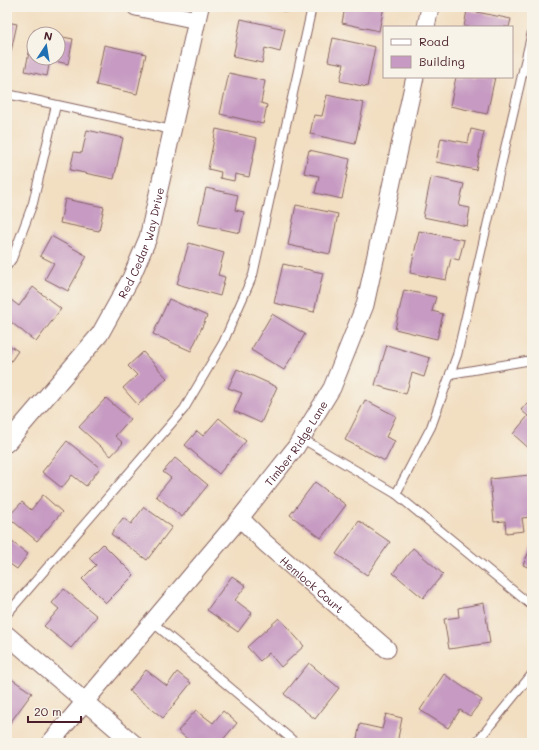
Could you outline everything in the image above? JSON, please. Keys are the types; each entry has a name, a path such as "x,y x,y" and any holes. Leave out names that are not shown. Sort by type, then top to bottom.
{"street":[{"path":"136,7 198,14"},
{"path":"426,26 430,7"},
{"name":"Red Cedar Way Drive","path":"7,443 100,334 131,278 148,238 198,14"},
{"name":"Timber Ridge Lane","path":"50,743 240,518 301,438 332,388 364,305 415,78"},
{"name":"Hemlock Court","path":"240,518 265,543 387,649"},
{"path":"7,635 133,743"}],"lane":[{"path":"7,614 184,409 223,343 254,275 312,7"},
{"path":"396,494 431,427 459,347 532,32"},
{"path":"7,94 172,130"},
{"path":"7,266 12,259 33,203 56,105"},
{"path":"450,374 532,360"},
{"path":"301,438 396,494 532,606"},
{"path":"152,622 296,743"},
{"path":"476,743 532,674"}],"building":[{"path":"268,7 288,7 287,12"},
{"path":"345,7 384,7 379,31 342,23"},
{"path":"467,10 511,19 509,26 464,26"},
{"path":"241,19 285,29 280,52 265,48 262,63 233,57"},
{"path":"7,22 17,24 8,65 7,65"},
{"path":"66,38 73,39 68,64 66,64"},
{"path":"333,38 375,47 367,87 340,81 344,64 328,61"},
{"path":"104,45 146,54 137,94 96,85"},
{"path":"26,66 49,66 47,76 25,71"},
{"path":"229,73 265,81 261,103 267,105 263,124 220,114"},
{"path":"456,78 495,78 487,114 450,106"},
{"path":"327,95 364,103 355,144 310,134 314,115 322,116"},
{"path":"216,129 257,138 249,177 235,174 234,181 220,178 221,172 208,169"},
{"path":"471,129 484,132 476,170 436,162 441,138 468,143"},
{"path":"87,130 123,138 114,179 70,170 74,152 82,153"},
{"path":"309,150 350,159 342,199 315,193 319,176 304,173"},
{"path":"431,177 464,184 459,206 470,208 467,226 423,217"},
{"path":"206,188 238,195 235,210 244,212 240,233 198,224"},
{"path":"65,199 104,207 99,231 60,223"},
{"path":"296,205 338,214 330,254 288,245"},
{"path":"419,231 464,240 459,260 451,258 446,280 410,273"},
{"path":"51,236 87,256 68,291 45,279 54,263 40,256"},
{"path":"189,243 224,253 218,275 225,277 220,296 177,284"},
{"path":"283,264 323,273 314,312 274,303"},
{"path":"33,287 61,309 36,342 7,319 7,305 11,300 19,306"},
{"path":"404,290 436,297 432,311 443,314 437,339 395,329"},
{"path":"169,299 207,316 191,351 153,334"},
{"path":"272,314 305,334 284,370 251,350"},
{"path":"7,344 18,351 7,367"},
{"path":"387,345 430,358 424,377 412,373 406,394 375,385"},
{"path":"143,352 167,378 138,405 123,388 137,375 128,366"},
{"path":"237,369 277,387 261,423 234,411 242,393 228,388"},
{"path":"532,397 532,451 513,434 528,416 521,410"},
{"path":"106,398 130,419 115,436 123,443 111,456 79,427"},
{"path":"365,400 396,416 386,437 395,441 385,461 345,440"},
{"path":"219,418 246,441 219,474 185,445 197,431 203,436"},
{"path":"67,441 100,468 86,486 72,475 62,488 42,472"},
{"path":"175,458 208,485 182,517 156,496 171,478 163,472"},
{"path":"530,475 532,517 522,518 524,531 506,533 505,521 494,522 490,479"},
{"path":"315,482 346,505 321,538 290,515"},
{"path":"43,495 62,512 37,541 8,517 22,502 31,510"},
{"path":"144,507 172,527 147,560 111,534 123,518 131,524"},
{"path":"359,521 390,542 367,575 336,554"},
{"path":"7,538 28,554 17,569 7,562"},
{"path":"103,544 134,575 106,603 82,579 96,565 89,558"},
{"path":"532,545 532,569 523,565"},
{"path":"413,548 443,574 423,598 393,573"},
{"path":"232,576 246,586 235,600 252,613 238,632 207,610"},
{"path":"64,589 97,616 71,648 44,626 59,609 52,603"},
{"path":"484,603 490,643 449,649 444,619 459,617 458,608"},
{"path":"279,618 304,646 281,667 269,653 260,661 247,647"},
{"path":"309,663 339,688 315,719 284,694"},
{"path":"146,670 167,686 177,672 191,683 163,718 129,691"},
{"path":"444,674 482,700 470,716 460,710 448,728 420,710"},
{"path":"10,678 32,693 7,727 7,682"},
{"path":"196,710 213,723 223,711 237,723 220,743 192,743 178,731"},
{"path":"386,714 402,718 397,743 356,743 360,724 382,729"}]}
